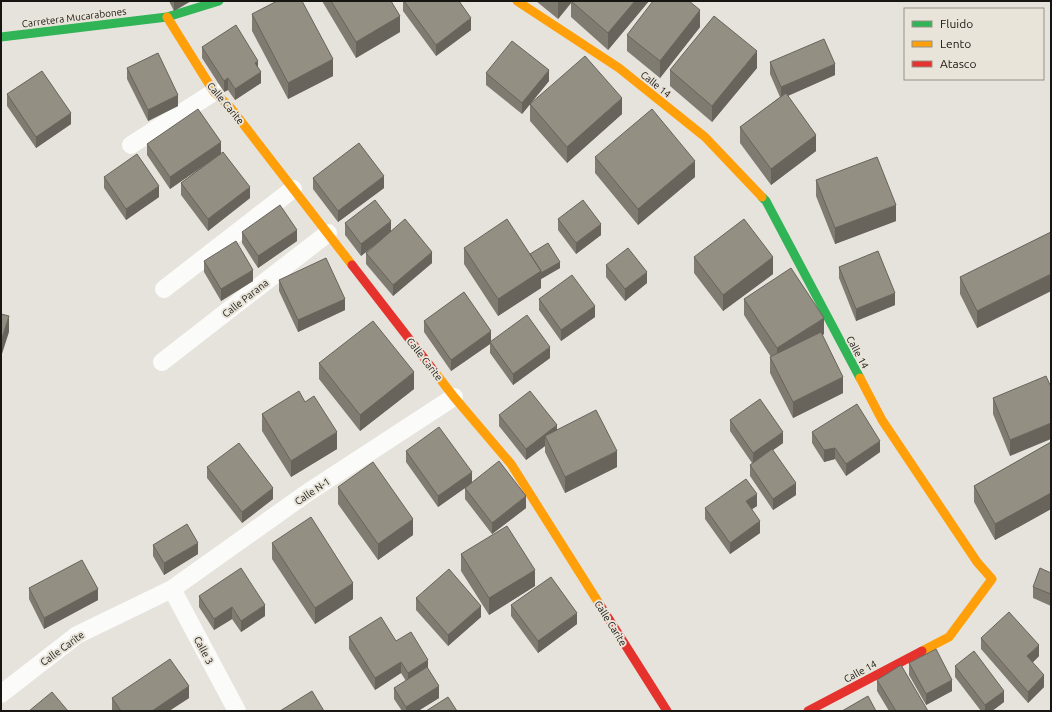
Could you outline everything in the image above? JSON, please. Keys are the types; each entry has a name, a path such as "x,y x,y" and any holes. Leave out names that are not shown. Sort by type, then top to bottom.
{"street":[{"name":"Carretera Mucarabones","path":"1,37 167,17 219,1"},
{"name":"Calle 14","path":"517,1 619,68 706,137 766,201 882,420 977,562 992,579 949,637 808,711"},
{"name":"Calle Carite","path":"167,17 214,92 230,106 454,397 511,464 667,711"},
{"path":"131,146 214,92"},
{"path":"164,289 294,189"},
{"name":"Calle Parana","path":"162,362 328,233"},
{"name":"Calle N-1","path":"172,589 307,493 454,397"},
{"name":"Calle Carite","path":"1,694 77,635 172,589"},
{"name":"Calle 3","path":"172,589 237,711"}],"building":[{"path":"277,1 302,1 333,59 288,83 252,14"},
{"path":"331,1 391,1 400,16 356,42"},
{"path":"404,1 459,1 471,18 436,45"},
{"path":"571,1 635,1 608,33"},
{"path":"653,1 689,1 700,10 660,61 627,35"},
{"path":"714,16 757,51 712,106 670,70"},
{"path":"236,25 258,61 255,63 261,72 235,89 228,78 224,81 202,47"},
{"path":"824,39 835,64 781,87 770,62"},
{"path":"512,41 549,70 522,103 486,73"},
{"path":"158,53 178,95 148,110 127,68"},
{"path":"585,56 622,98 567,147 530,104"},
{"path":"42,71 71,113 36,137 7,94"},
{"path":"786,93 816,135 771,169 740,127"},
{"path":"198,109 221,142 170,177 147,144"},
{"path":"652,109 695,161 638,209 595,157"},
{"path":"359,143 384,176 338,211 313,178"},
{"path":"223,152 250,187 208,219 181,183"},
{"path":"137,154 159,186 126,209 104,177"},
{"path":"877,157 896,205 835,228 816,180"},
{"path":"375,200 391,221 361,244 345,223"},
{"path":"583,200 601,224 576,243 558,219"},
{"path":"280,205 297,230 258,256 242,232"},
{"path":"405,219 432,252 393,285 366,253"},
{"path":"507,219 541,271 498,299 464,248"},
{"path":"744,219 773,257 723,295 694,257"},
{"path":"1051,232 1051,274 977,311 960,277"},
{"path":"236,241 253,270 221,289 204,261"},
{"path":"548,243 560,262 541,273 530,254"},
{"path":"628,248 647,272 625,289 606,265"},
{"path":"878,251 895,293 856,309 839,267"},
{"path":"326,258 345,299 298,320 279,280"},
{"path":"791,268 824,318 777,348 744,299"},
{"path":"572,275 595,306 561,330 539,299"},
{"path":"464,292 491,331 451,360 424,321"},
{"path":"1,314 9,316 1,341"},
{"path":"527,315 550,347 513,374 490,342"},
{"path":"373,321 414,372 360,415 319,363"},
{"path":"821,332 843,377 793,402 770,357"},
{"path":"1046,376 1051,387 1051,423 1010,440 993,398"},
{"path":"299,391 305,402 314,396 337,432 291,461 262,414"},
{"path":"530,391 557,425 526,449 499,415"},
{"path":"760,399 783,432 753,453 730,420"},
{"path":"857,404 880,441 846,464 835,448 824,450 812,432"},
{"path":"596,410 617,451 565,477 545,436"},
{"path":"439,427 472,472 438,496 406,451"},
{"path":"1051,442 1051,493 995,524 974,486"},
{"path":"239,443 273,488 242,512 207,467"},
{"path":"772,449 796,483 773,499 750,465"},
{"path":"499,461 526,496 492,523 465,488"},
{"path":"373,462 413,519 378,544 338,487"},
{"path":"746,479 757,494 746,501 760,521 730,543 705,508"},
{"path":"311,517 353,583 315,608 272,543"},
{"path":"187,524 198,543 164,563 153,545"},
{"path":"507,526 535,570 489,598 461,554"},
{"path":"82,560 98,589 44,618 29,588"},
{"path":"241,568 265,605 241,621 232,607 214,619 199,596"},
{"path":"1040,568 1051,573 1051,594 1033,587"},
{"path":"449,569 481,606 448,635 416,598"},
{"path":"551,577 577,613 538,641 511,605"},
{"path":"1009,612 1039,645 1027,656 1044,675 1028,692 981,638"},
{"path":"381,617 396,641 411,632 428,660 408,673 401,662 375,678 349,637"},
{"path":"936,649 952,680 926,694 909,663"},
{"path":"974,651 1004,691 985,705 955,666"},
{"path":"170,659 189,686 152,711 121,711 112,698"},
{"path":"901,665 928,711 896,711 877,680"},
{"path":"427,667 439,686 406,707 394,688"},
{"path":"312,691 324,711 280,711"},
{"path":"52,692 68,711 29,711"},
{"path":"868,696 876,711 842,711"},
{"path":"448,697 457,711 426,711"}],"traffic: fast":[{"path":"1,37 167,17 219,1"},
{"path":"762,197 766,201 860,378"}],"traffic: slow":[{"path":"517,1 619,68 705,137 762,197"},
{"path":"167,17 214,92 230,107 352,265"},
{"path":"434,371 511,464 600,605"},
{"path":"860,378 882,420 977,562 992,579 949,637 922,651"}],"traffic: jam":[{"path":"352,265 434,371"},
{"path":"600,605 667,711"},
{"path":"808,711 922,651"}]}
